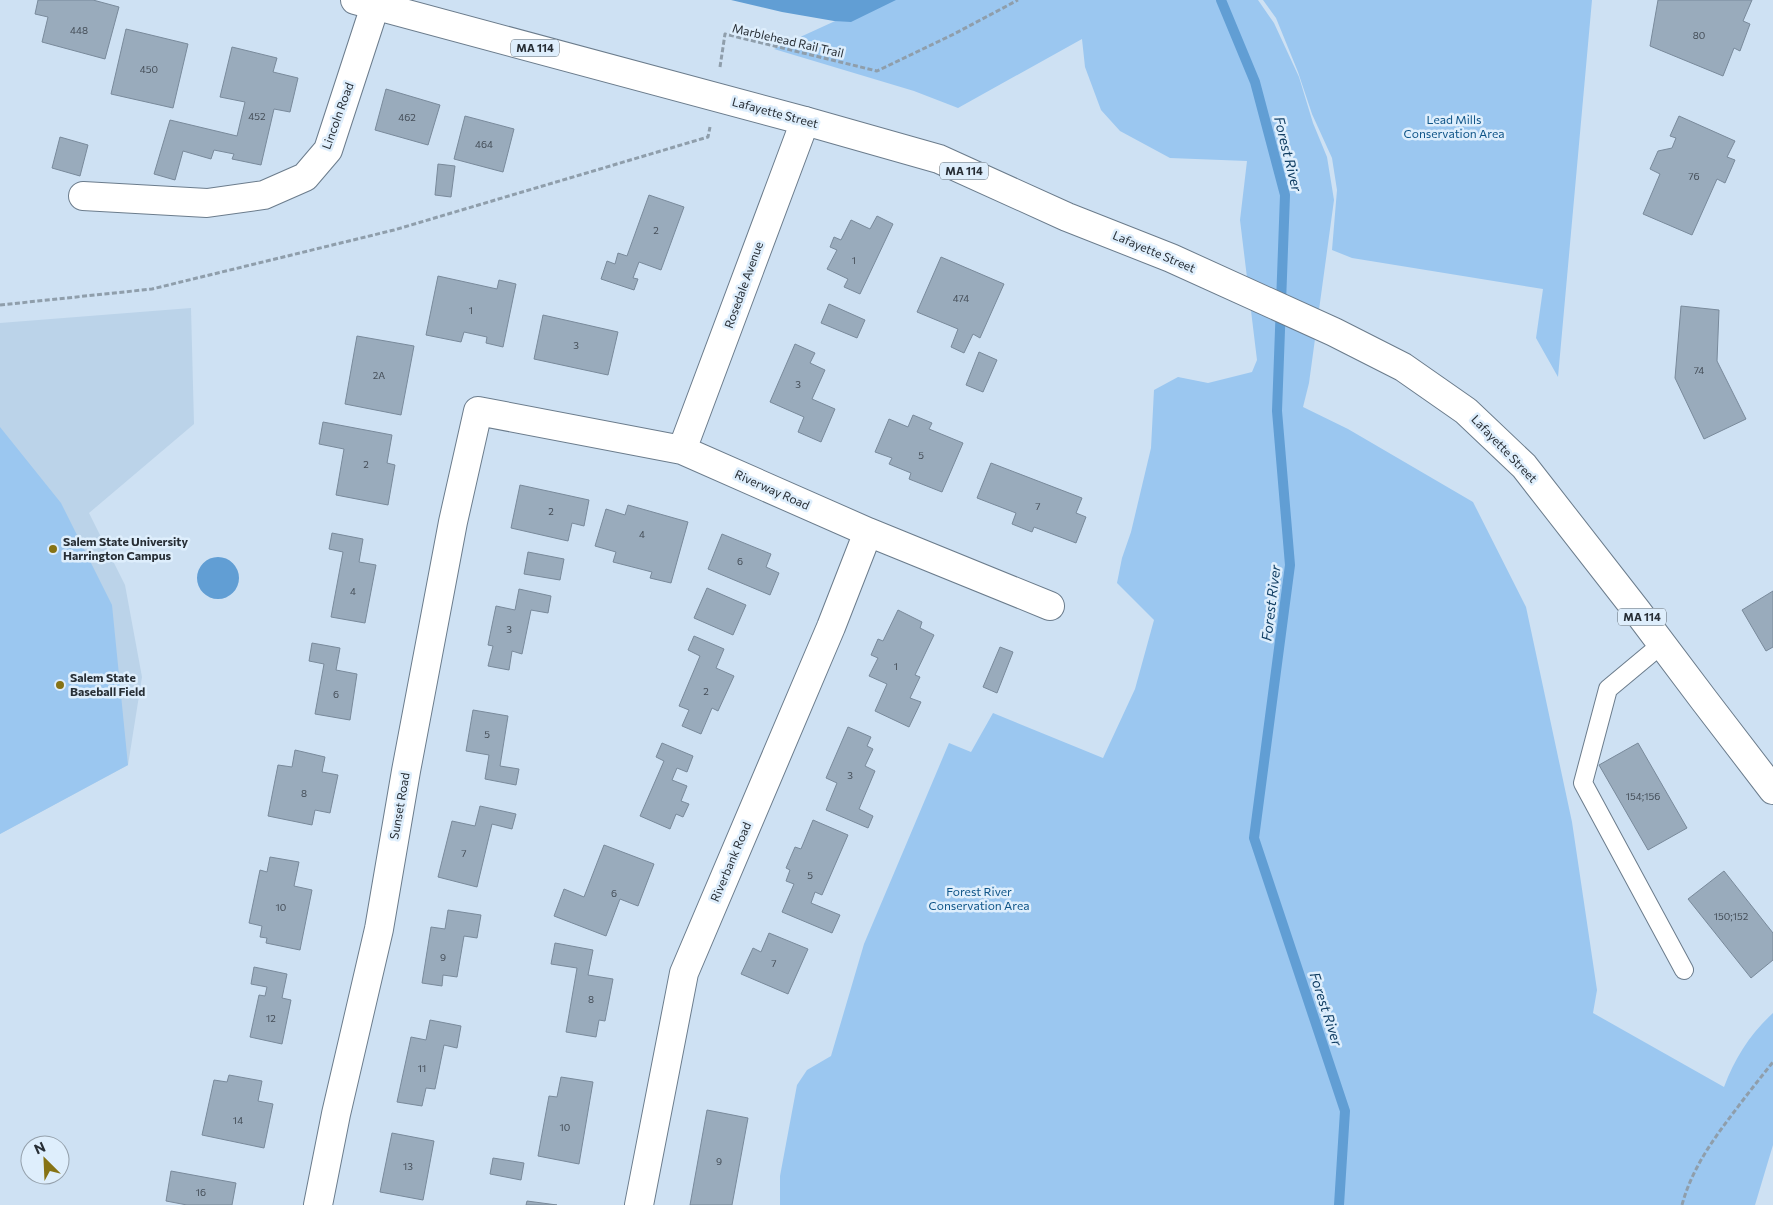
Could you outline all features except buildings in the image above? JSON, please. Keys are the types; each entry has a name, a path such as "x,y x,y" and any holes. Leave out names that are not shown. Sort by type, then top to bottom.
{"street":[{"name":"Lafayette Street","path":"365,3 715,96 939,159 1067,217 1171,258 1334,332 1403,367 1466,411 1530,474 1773,790"},
{"name":"Lincoln Road","path":"83,196 207,203 264,195 305,177 328,150 365,3"},
{"name":"Rosedale Avenue","path":"682,450 805,121"},
{"name":"Sunset Road","path":"318,1205 336,1114 379,929 406,771 454,522 478,411 483,413"},
{"name":"Riverway Road","path":"483,413 682,450 868,532 1050,606"},
{"name":"Riverbank Road","path":"639,1205 684,973 831,628 868,532"}],"lane":[{"path":"1662,644 1608,689 1583,783 1684,970"}],"path":[{"name":"Marblehead Rail Trail","path":"715,96 725,34 877,71 954,34 1018,0"},
{"path":"0,305 152,289 394,230 708,136"},
{"path":"1682,1205 1690,1182 1718,1132 1773,1062"}],"shaded area":[{"path":"731,0 896,0 851,22 782,12"},
{"name":"Salem State University Harrington Campus","path":"191,308 194,424 89,513 125,585 142,677 128,765 0,834 0,323"},
{"path":"218,557 233,563 239,578 233,593 218,599 203,593 197,578 203,563"}],"green space":[{"name":"Forest River Conservation Area","path":"881,0 1258,0 1274,23 1299,77 1313,123 1327,157 1334,200 1309,383 1303,407 1348,429 1473,502 1526,607 1572,822 1597,990 1593,1013 1724,1087 1744,1047 1757,1029 1773,1013 1773,1145 1755,1205 780,1205 780,1176 797,1085 807,1070 831,1056 864,944 949,743 971,752 993,713 1103,758 1135,689 1154,620 1117,583 1151,448 1154,390 1178,377 1208,383 1252,372 1257,360 1240,220 1247,161 1170,158 1120,131 1101,110 1085,67 1082,39 958,108 914,91 774,49"},
{"name":"Lead Mills Conservation Area","path":"1263,0 1592,0 1558,377 1536,338 1543,289 1352,258 1332,250 1337,190 1332,158 1312,114 1298,72 1276,18"},
{"name":"Salem State Baseball Field","path":"0,427 61,503 112,605 128,765 0,834"}],"waterway":[{"name":"Forest River","path":"1221,0 1255,82 1285,195 1277,411 1290,565 1254,838 1345,1111 1339,1205"}],"place":[{"name":"Salem State University Harrington Campus","path":"53,549"},
{"name":"Salem State Baseball Field","path":"60,685"}]}
